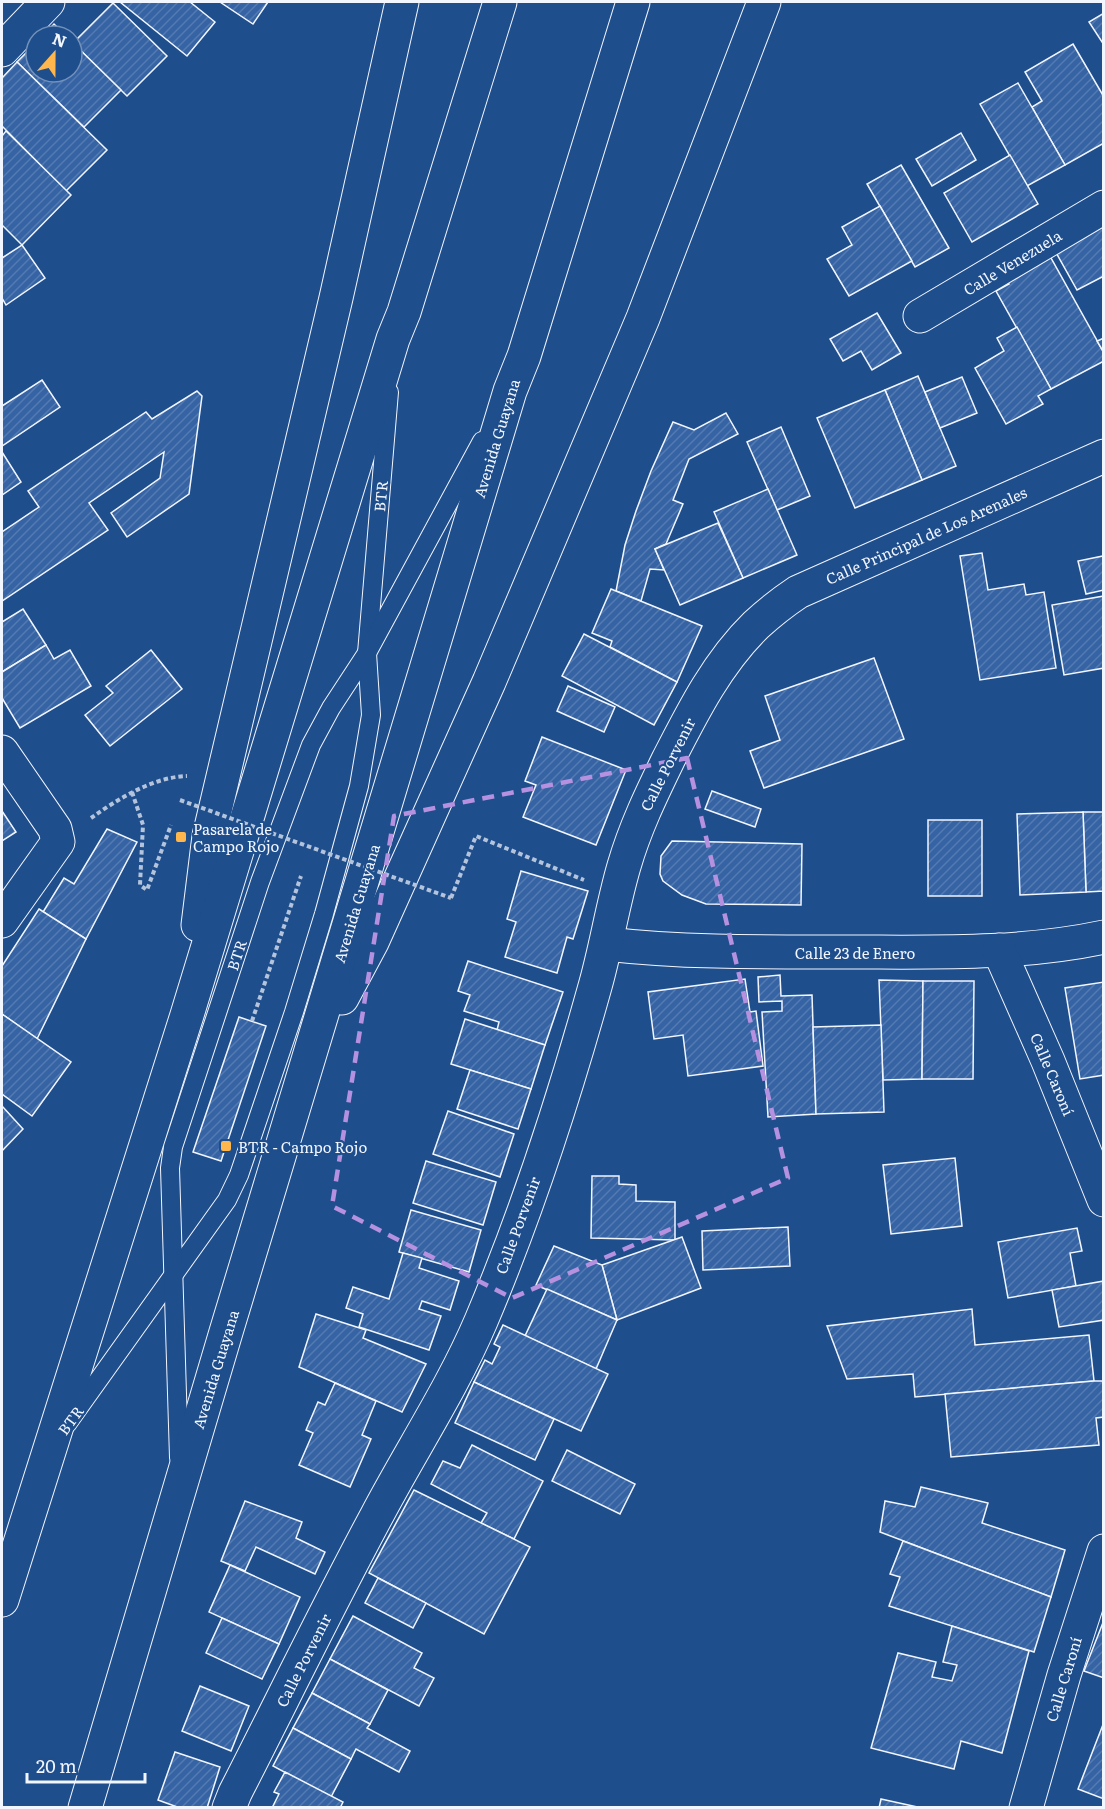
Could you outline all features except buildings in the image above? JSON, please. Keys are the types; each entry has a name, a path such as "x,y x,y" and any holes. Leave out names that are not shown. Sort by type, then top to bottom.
{"main road":[{"path":"2,50 48,2"},
{"path":"187,1014 209,836 336,298 402,2"},
{"path":"2,1600 187,1014 393,339 404,312 500,2"},
{"name":"Avenida Guayana","path":"85,1808 179,1487 510,391 524,356 633,2"},
{"path":"309,1058 372,942 489,682 643,318 765,2"},
{"name":"Calle Venezuela","path":"920,316 1104,207"},
{"name":"Calle Principal de Los Arenales","path":"755,626 798,592 1104,456"},
{"name":"Calle Porvenir","path":"229,1808 374,1520 453,1378 480,1322 517,1228 556,1114 594,991 634,833 683,729 721,667 755,626"},
{"path":"2,752 54,830 58,842 2,921"},
{"name":"Calle 23 de Enero","path":"606,944 694,952 949,952 1029,949 1104,937"},
{"name":"Calle Caroní","path":"999,950 1104,1200"},
{"name":"Calle Caroní","path":"1026,1808 1064,1675 1104,1551"}],"lane":[{"name":"BTR","path":"50,1449 227,1200 239,1175 294,1012 359,786 371,715 368,653 393,339"},
{"name":"BTR","path":"179,1487 170,1168 173,1147 257,894 311,745 331,708 368,653 510,391"}],"path":[{"path":"58,842 132,792 175,776 224,774"},
{"path":"132,792 143,825 140,885 147,890 172,820"},
{"path":"176,810 180,800 451,898 476,836 617,894"},
{"path":"307,857 311,847"},
{"path":"252,1021 304,867"}],"highlighted area":[{"path":"687,758 788,1178 512,1298 332,1206 394,816"}],"place":[{"name":"Pasarela de Campo Rojo","path":"181,837"},
{"name":"BTR - Campo Rojo","path":"226,1146"}]}
